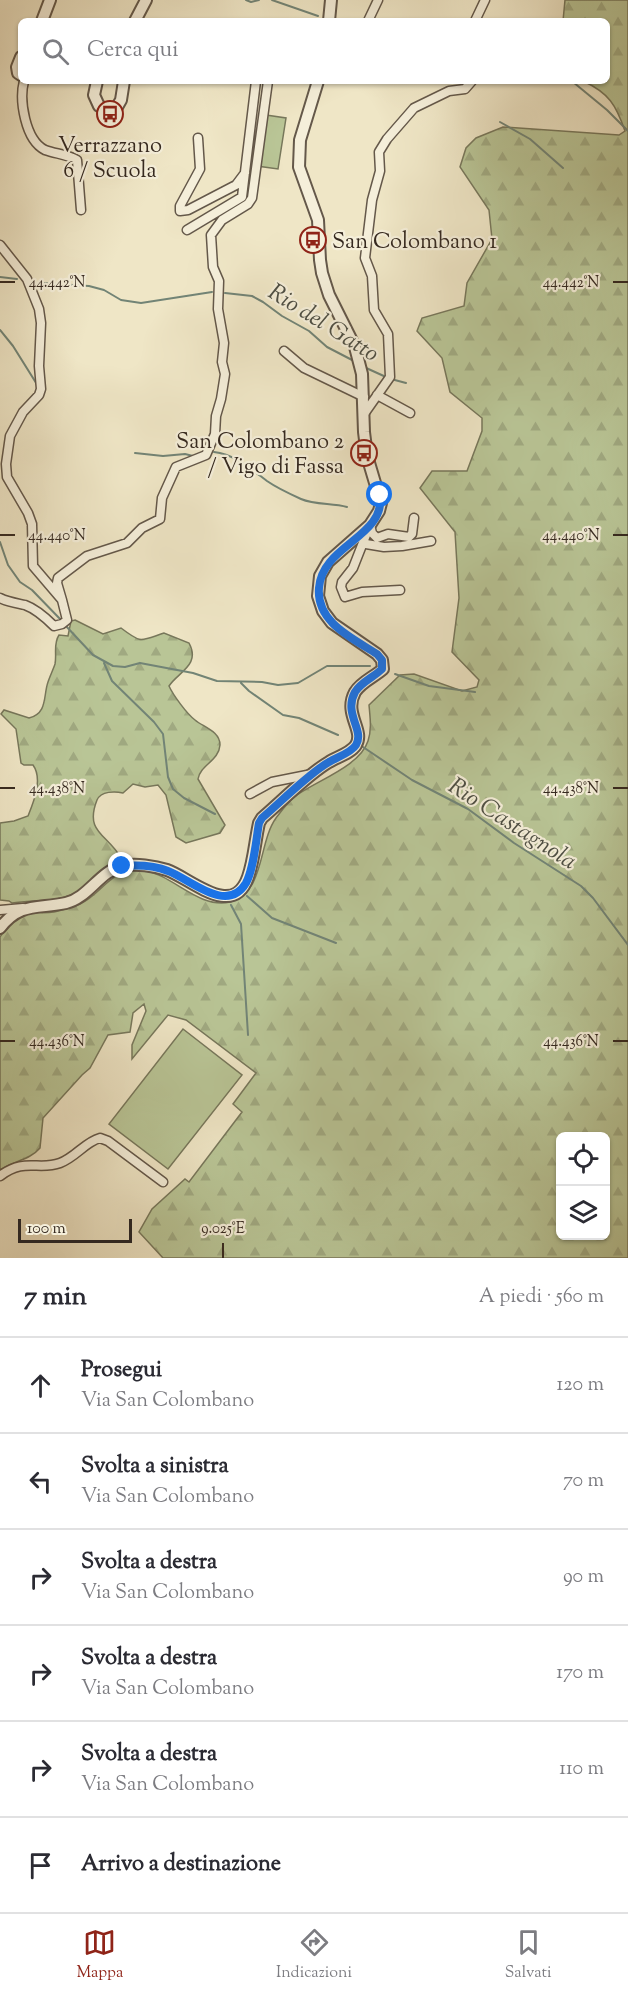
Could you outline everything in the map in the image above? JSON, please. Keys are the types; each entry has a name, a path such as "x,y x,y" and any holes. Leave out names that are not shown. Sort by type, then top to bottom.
{"street":[{"path":"43,18 50,0"},
{"path":"137,18 147,0"},
{"path":"329,18 331,0"},
{"path":"369,18 378,0"},
{"path":"476,18 485,0"},
{"path":"23,84 26,124 32,138 45,149 68,155 77,160 81,210"},
{"path":"96,84 94,95 99,106 109,110 117,108 124,84"},
{"path":"187,230 242,197 256,84"},
{"path":"0,598 27,606 47,618 54,626 67,620 57,583 58,578 87,556 127,543 142,528 160,519 162,498 176,467 206,455 210,448 215,434 216,416 225,374 222,362 224,343 218,309 219,281 213,267 211,235 222,220 248,204 252,198 268,84"},
{"path":"317,84 300,140 299,167 301,178 318,220 322,273 329,295 355,347 362,374 364,432 381,503 379,512 367,531 352,568 341,587 345,597 362,592 400,590"},
{"path":"364,414 390,377 388,333 374,310 372,276 366,258 372,200 380,171 379,152 387,139 414,108 449,91 465,89 469,84"},
{"path":"198,138 200,169 180,206 180,211 188,210 236,185 246,173"},
{"path":"0,245 27,279 39,309 41,323 39,366 41,389 39,395 23,412 9,436 6,464 8,477 32,524 33,566 62,600"},
{"path":"284,351 304,368 364,397"},
{"path":"377,395 410,413"},
{"path":"367,531 377,538 388,534 409,537 412,534 414,518"},
{"path":"367,531 366,544 384,547 431,541"},
{"path":"0,910 67,903 80,896 111,870 122,866 138,865 167,870 211,894 225,897 237,892 245,885 249,876 259,823 326,763 355,747 358,740 351,703 356,691 382,669 382,660 333,623 323,611 318,596 320,576 328,562 367,531"},
{"path":"250,794 272,782 313,774"},
{"path":"0,927 24,908"},
{"path":"0,1176 13,1168 26,1164 60,1163 82,1150 93,1140 100,1138 108,1141 163,1182"}],"green space":[{"path":"565,0 628,0 628,1258 163,1258 139,1232 152,1209 185,1179 189,1182 242,1112 233,1104 256,1073 186,1020 168,1015 132,1059 132,1045 146,1011 144,1004 133,1013 130,1032 108,1035 90,1068 43,1118 40,1148 0,1170 0,937 10,924 22,915 49,913 80,904 116,876 134,870 156,874 208,901 230,902 241,897 255,878 270,828 276,818 294,797 348,765 364,750 370,732 369,705 400,675 414,674 462,691 477,687 479,680 452,652 459,598 455,532 420,488 432,471 467,471 482,431 482,418 450,392 442,358 417,331 422,318 464,306 467,283 492,239 489,210 460,167 466,148 476,138 503,127 619,135 625,131 618,114 605,95 588,84 610,84 610,18 563,18"},
{"path":"266,115 286,118 278,169 257,166"},
{"path":"75,620 103,634 121,628 141,640 164,633 189,643 192,651 190,663 169,686 188,713 198,723 214,733 219,740 219,750 199,774 198,779 225,825 220,833 186,843 176,837 166,795 158,785 145,787 133,784 123,793 105,793 97,800 93,820 95,827 121,858 89,885 70,895 52,900 12,903 0,900 0,823 28,816 33,804 37,777 33,765 21,763 16,729 1,714 4,710 29,718 39,712 44,703 48,682 55,664 57,638 59,635 68,636 71,621"},
{"path":"183,1029 242,1075 168,1169 109,1124"}],"waterway":[{"path":"246,0 251,2 259,0"},
{"path":"272,0 318,16"},
{"path":"575,84 628,131"},
{"path":"500,122 530,139 563,168"},
{"name":"Rio del Gatto","path":"0,277 17,279"},
{"name":"Rio del Gatto","path":"42,283 89,286 104,290 121,300 141,303 212,292"},
{"name":"Rio del Gatto","path":"225,293 252,296 309,331 327,347 354,361"},
{"path":"0,330 38,386"},
{"name":"Rio del Gatto","path":"364,367 386,377"},
{"name":"Rio del Gatto","path":"391,379 406,383"},
{"path":"214,452 235,459 271,484 301,499 347,507"},
{"path":"135,453 193,456"},
{"path":"0,542 8,565 20,582 32,590 62,621"},
{"path":"65,625 93,655 113,666 125,667 140,663 193,673 217,681 262,682 278,685 298,683 327,666 370,666"},
{"path":"104,663 112,681 154,722 163,734 168,777 173,789 184,798 215,814"},
{"path":"395,674 429,686 475,692"},
{"name":"Rio Castagnola","path":"241,683 283,715 299,718 338,735"},
{"name":"Rio Castagnola","path":"363,747 412,780 468,809 514,843 581,886 593,898 628,945"},
{"path":"247,896 272,918 336,943"},
{"path":"231,905 241,924 248,1035"}],"place":[{"name":"Verrazzano 6 / Scuola","path":"110,114"},
{"name":"San Colombano 1","path":"313,240"},
{"name":"San Colombano 2 / Vigo di Fassa","path":"364,453"}],"route":[{"path":"122,866 138,865 167,870 211,894 225,897 237,892 245,885 249,876 259,823 262,818 326,763 355,747 358,731 351,712 351,703 356,691 363,683 382,669 382,660 333,623 323,611 318,596 320,576 328,562 370,525 379,512 380,495"}]}
